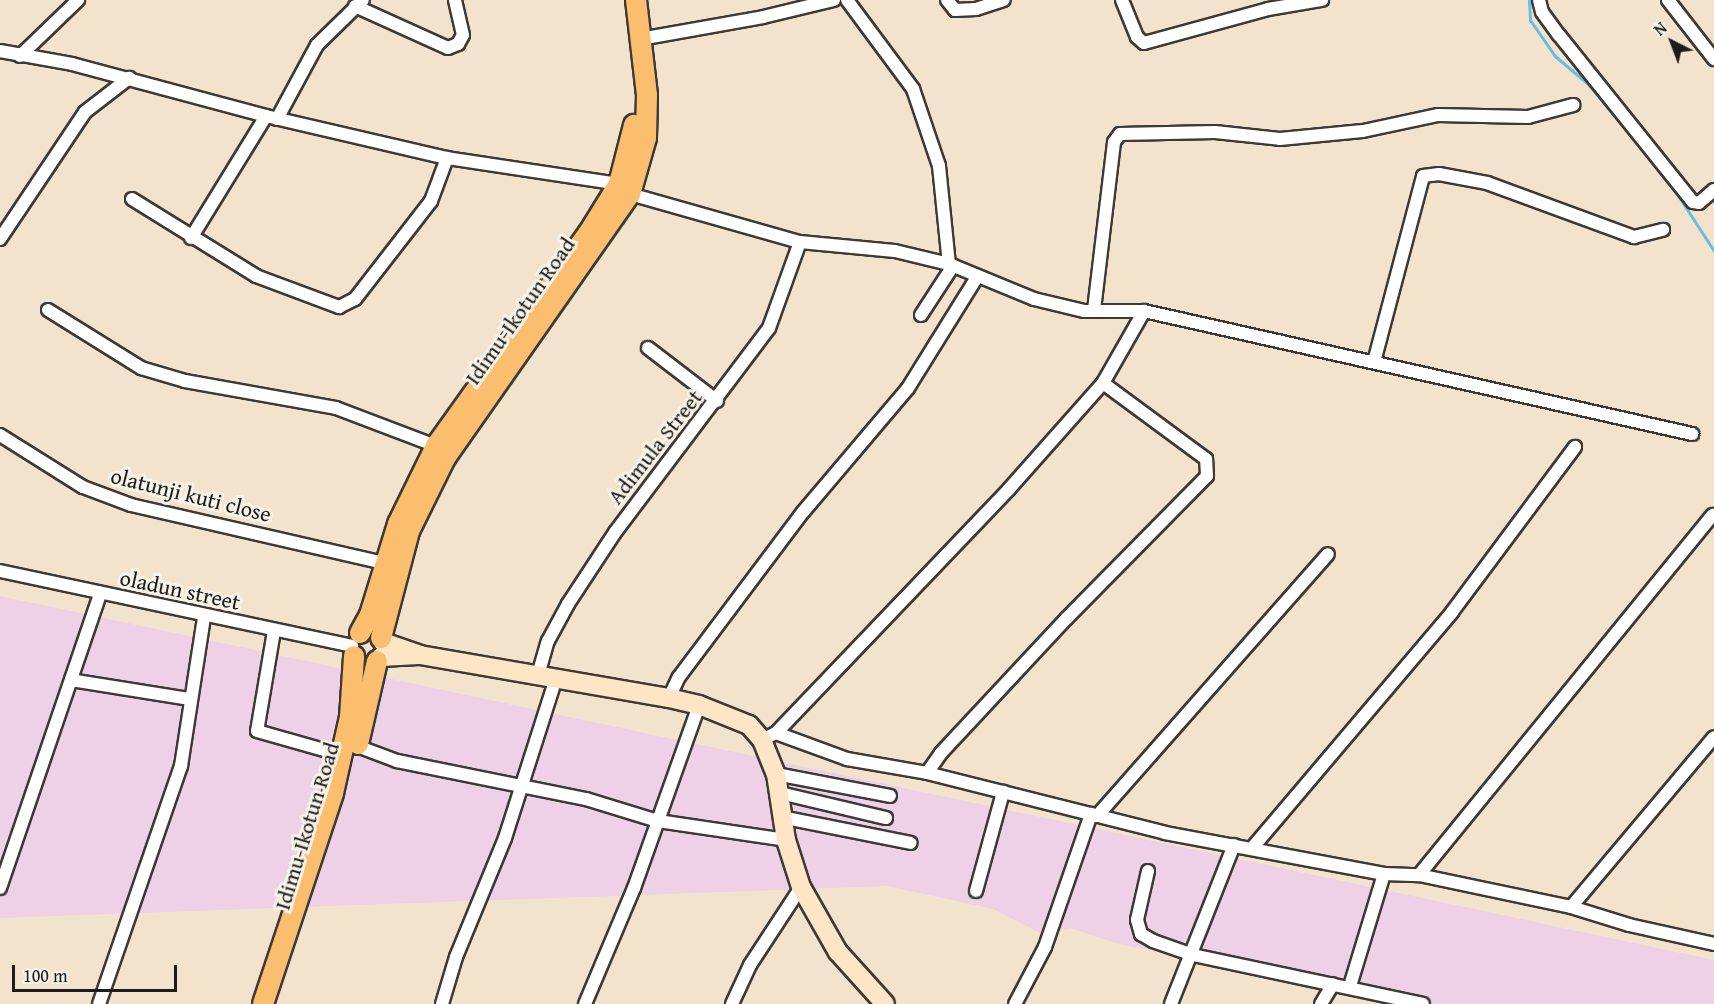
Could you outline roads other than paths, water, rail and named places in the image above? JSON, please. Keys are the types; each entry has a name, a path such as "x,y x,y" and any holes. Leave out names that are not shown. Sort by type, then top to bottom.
{"main road":[{"name":"Idimu-Ikotun Road","path":"350,750 355,645 370,615 384,563 398,524 436,446 588,234 625,189 634,116 622,0"},
{"name":"Idimu-Ikotun Road","path":"276,1004 380,650 409,531 445,458 625,189 646,138 647,95 636,0"},
{"path":"374,632 380,650 367,664 355,645 374,632"},
{"path":"263,1004 350,750"}],"street":[{"path":"20,56 78,0"},
{"path":"191,238 272,118 317,45 359,3 448,48 458,44 463,35 455,0"},
{"path":"640,39 764,17 834,0"},
{"path":"847,0 913,89 939,166 951,265 921,315"},
{"path":"947,0 955,10 976,9 1004,0"},
{"path":"1122,0 1137,37 1144,43 1268,9 1322,0"},
{"path":"1539,0 1542,12 1558,35 1693,202 1699,203 1714,190"},
{"path":"1668,0 1714,59"},
{"path":"0,51 129,78 272,118 447,158 625,189 800,242 895,251 951,265 1034,299 1094,310 1144,311 1692,434"},
{"path":"0,239 85,112 129,78"},
{"path":"1094,310 1114,142 1120,134 1215,132 1280,139 1363,131 1438,115 1528,117 1573,105"},
{"path":"132,199 191,238 256,276 339,307 348,304 430,201 447,158"},
{"path":"1374,362 1423,176 1439,174 1487,183 1634,237 1663,230"},
{"name":"Adimula Street","path":"442,1004 456,957 499,856 521,785 547,676 548,641 568,604 616,531 717,401 769,328 800,242"},
{"path":"669,698 679,677 802,512 908,388 977,277"},
{"path":"48,310 141,368 185,381 336,408 436,446"},
{"path":"769,736 1009,489 1102,383 1144,311"},
{"path":"648,348 717,401"},
{"path":"927,773 941,753 1066,619 1207,476 1206,459 1102,383"},
{"name":"olatunji kuti close","path":"0,435 83,487 131,506 384,563"},
{"path":"1253,847 1452,612 1575,447"},
{"path":"1419,875 1713,515"},
{"path":"1016,1004 1046,947 1094,815 1328,554"},
{"name":"oladun street","path":"0,571 204,617 355,645"},
{"path":"0,888 100,594"},
{"path":"99,1004 182,766 190,699 204,617"},
{"path":"274,631 257,731 586,799 658,821 786,840"},
{"path":"380,650 669,698 699,705 769,736 847,759 927,773 1094,815 1234,845 1384,874 1419,875 1571,907 1629,925 1714,944"},
{"path":"71,680 190,699"},
{"path":"585,1004 658,821 699,705"},
{"path":"769,736 786,818 786,840 801,887 838,952 885,1004"},
{"path":"1571,907 1714,737"},
{"path":"776,774 890,796"},
{"path":"976,891 1003,792"},
{"path":"780,793 886,819"},
{"path":"786,818 911,843"},
{"path":"1171,1004 1193,955 1234,845"},
{"path":"1148,871 1137,920 1141,934 1193,955 1350,986 1423,1004"},
{"path":"1350,986 1384,874"},
{"path":"732,1004 750,965 801,887"},
{"path":"1321,1004 1333,984"}],"waterway":[{"path":"1529,0 1530,20 1555,56 1589,85 1658,168"},
{"path":"1670,183 1714,251"}]}
